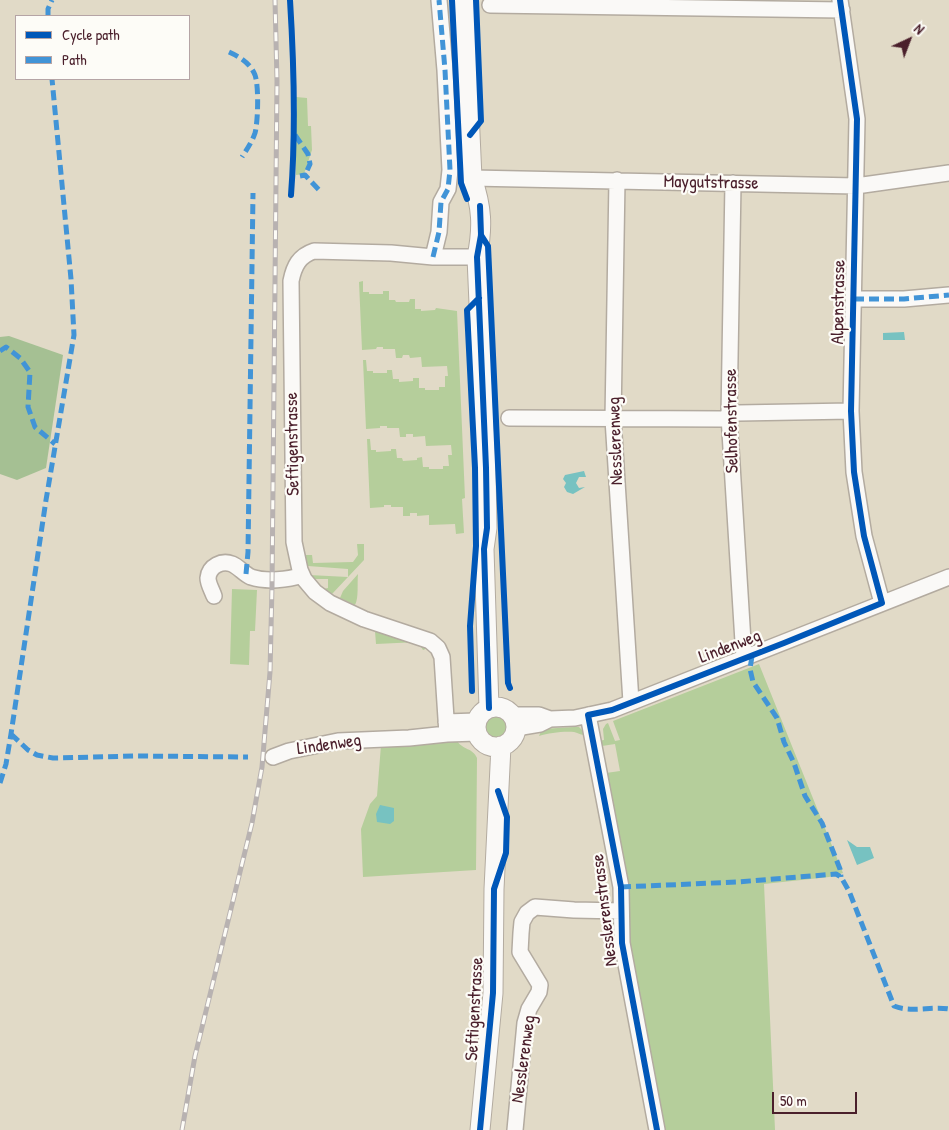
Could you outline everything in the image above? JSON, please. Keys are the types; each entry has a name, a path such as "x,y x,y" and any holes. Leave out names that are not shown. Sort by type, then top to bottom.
{"main road":[{"name":"Seftigenstrasse","path":"464,0 472,178 479,200 481,235 477,256 487,528 484,549 495,726 492,993 480,1130"}],"street":[{"path":"433,257 439,232 441,202 448,189 450,170 439,0"},
{"path":"490,5 841,5"},
{"name":"Alpenstrasse","path":"841,5 857,119 851,411 854,472 864,536 882,603"},
{"name":"Maygutstrasse","path":"472,178 856,186 949,173"},
{"name":"Nesslerenweg","path":"617,180 613,419 631,702"},
{"name":"Selhofenstrasse","path":"733,183 729,416 744,658"},
{"name":"Seftigenstrasse","path":"446,728 442,657 438,648 426,639 364,619 330,603 308,586 297,561 294,542 291,281 294,267 305,255 321,251 392,253 433,257 477,256"},
{"path":"854,299 904,300 949,295"},
{"path":"509,418 722,419 738,413 851,411"},
{"path":"214,596 209,584 209,574 215,566 224,562 234,565 251,577 292,578 302,574"},
{"name":"Lindenweg","path":"273,757 289,751 338,741 409,738 446,728 540,724 550,719 574,718 612,710 949,577"},
{"name":"Nesslerenstrasse","path":"588,715 621,887 622,943 657,1130"},
{"name":"Nesslerenweg","path":"515,1130 525,1023 529,1009 539,992 540,985 520,952 522,922 527,913 535,907 621,911"}],"green space":[{"path":"296,97 307,98 308,126 311,126 312,150 304,174 296,175 295,126 297,106"},
{"path":"363,281 363,292 383,294 383,291 389,291 389,300 395,300 396,302 409,302 410,299 415,299 415,309 421,309 421,311 435,310 436,308 457,311 465,498 462,499 464,533 456,534 455,524 429,525 429,515 417,516 417,513 410,513 410,516 403,516 403,507 384,505 384,507 370,508 367,439 370,439 371,450 376,450 376,452 396,449 397,458 402,458 403,461 417,460 417,458 422,457 423,467 429,467 429,469 443,469 443,466 449,466 448,455 452,455 451,445 426,446 425,436 413,437 413,434 406,434 406,437 400,437 399,428 380,426 380,428 366,429 363,360 366,360 367,371 387,373 387,370 392,370 393,379 399,379 399,382 413,381 413,378 419,378 419,388 425,388 425,390 439,390 439,387 445,387 445,376 448,376 447,366 422,367 421,357 410,358 409,355 403,355 402,358 396,358 395,349 377,347 376,349 362,350 359,282"},
{"path":"9,336 63,355 46,468 17,480 0,474 0,337"},
{"path":"357,544 364,544 364,560 348,577 348,569 308,566 304,563 303,555 312,555 313,563 353,562 358,555"},
{"path":"358,574 355,605 340,598 343,591"},
{"path":"309,575 348,577 332,594 327,593 323,589 328,588 328,579 312,579"},
{"path":"232,589 257,590 255,631 250,631 249,665 230,664"},
{"path":"379,628 421,642 428,648 423,650 418,642 376,644 375,631"},
{"path":"759,664 843,873 829,877 764,884 775,1130 660,1130 627,940 606,773 620,771 615,744 602,746 598,741 604,740 603,729 608,723 615,741 620,740 613,721"},
{"path":"496,712 506,717 511,727 506,737 496,742 486,737 481,727 486,717"},
{"path":"579,727 586,734 565,732 539,736 542,729"},
{"path":"457,741 473,752 477,758 476,870 363,877 361,829 370,804 377,796 381,745"}],"water":[{"path":"904,332 905,340 883,340 883,333"},
{"path":"584,471 586,477 579,477 576,483 579,488 585,487 573,494 567,492 564,487 566,483 563,479 565,475"},
{"path":"380,805 394,808 394,821 390,824 377,822 376,814"},
{"path":"847,840 857,847 870,847 874,858 857,865"}],"railway":[{"path":"182,1130 195,1056 252,823 262,767 270,672 277,81 275,0"}],"marked path":[{"path":"48,15 48,9 52,0"},
{"path":"433,257 439,232 441,202 448,189 450,170 439,0"},
{"path":"229,52 241,58 253,71 257,87 258,104 255,133 242,157"},
{"path":"0,783 6,764 11,734 46,500 74,335 71,279 52,80"},
{"path":"295,135 308,154 310,164 305,175"},
{"path":"300,176 305,175 319,190"},
{"path":"246,574 248,552 253,193"},
{"path":"854,299 904,299 949,295"},
{"path":"0,351 6,347 20,358 30,372 28,407 35,427 55,444"},
{"path":"752,656 750,669 753,682 777,718 784,742 794,763 805,796 822,823 840,869 841,877"},
{"path":"11,734 28,750 37,755 53,758 137,756 248,757"},
{"path":"621,887 737,882 836,874 841,877 849,891 894,1006 907,1009 949,1009"}],"cycle path":[{"path":"290,0 294,97 291,195"},
{"path":"452,0 461,183 467,199"},
{"path":"470,135 481,121 476,0"},
{"path":"657,1130 622,943 621,887 588,715 612,710 882,603 864,536 854,472 851,411 857,119 840,0"},
{"path":"480,206 481,235 477,257 486,468 487,528 484,549 489,708"},
{"path":"481,235 488,246 508,683 510,688"},
{"path":"472,691 470,626 476,546 475,468 467,310 479,298"},
{"path":"480,1130 493,993 494,889 506,853 507,817 498,791"}]}
